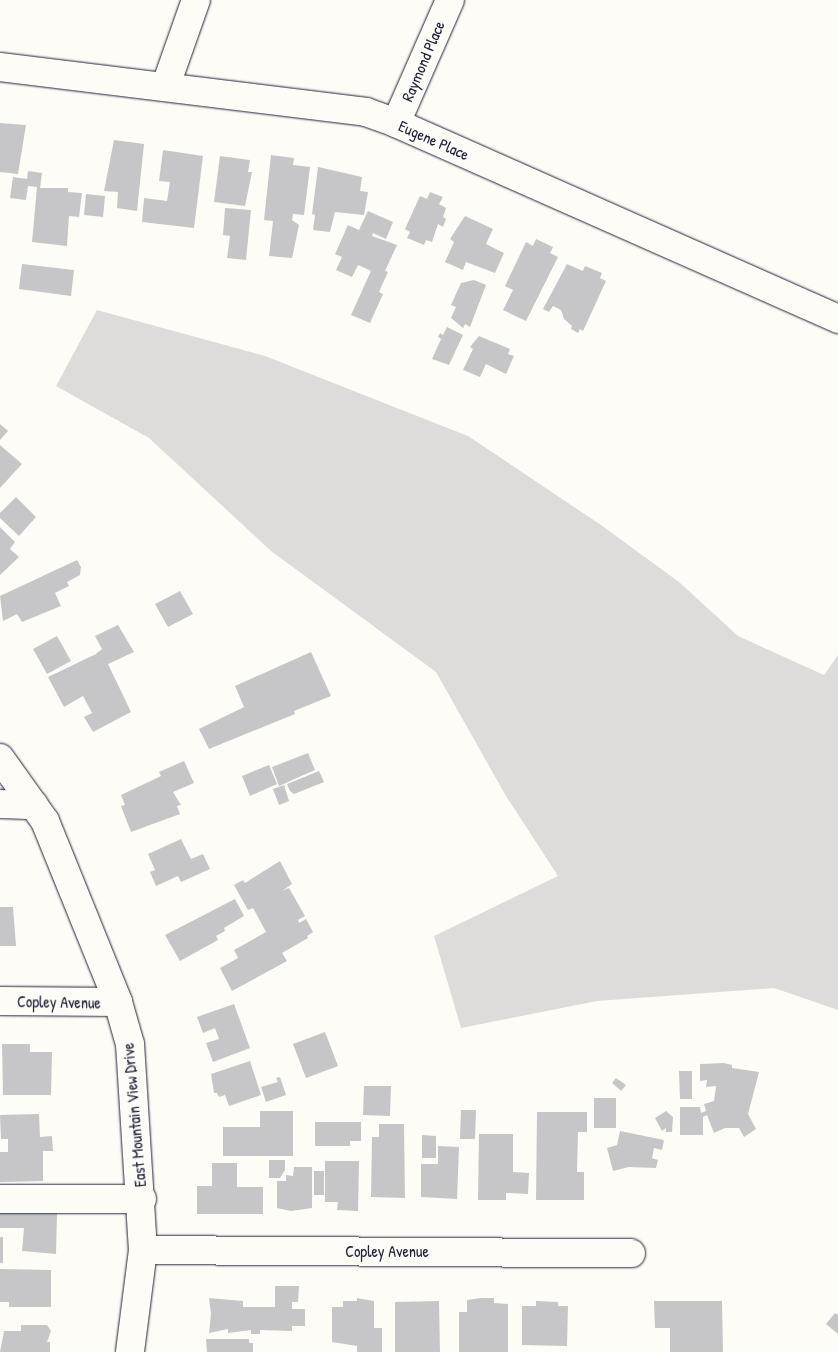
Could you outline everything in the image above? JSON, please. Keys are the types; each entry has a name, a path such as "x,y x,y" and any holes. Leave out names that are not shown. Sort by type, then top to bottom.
{"street":[{"path":"166,85 196,0"},
{"name":"Raymond Place","path":"396,123 450,0"},
{"name":"Eugene Place","path":"0,67 166,85 366,112 396,123 838,319"},
{"name":"East Mountain View Drive","path":"0,758 45,821 118,1002 130,1044 142,1199 143,1250 130,1352"},
{"path":"0,804 34,805"},
{"name":"Copley Avenue","path":"0,1001 118,1002"},
{"path":"0,1199 142,1199"},
{"name":"Copley Avenue","path":"143,1250 630,1253"}],"shaded area":[{"path":"97,310 265,356 468,436 601,525 679,582 738,636 824,675 838,655 838,1010 774,988 597,1001 461,1028 434,936 558,876 506,796 436,672 271,551 149,438 56,386"}],"building":[{"path":"0,123 26,125 18,174 0,172"},
{"path":"114,140 144,144 137,211 117,208 118,192 104,191"},
{"path":"163,150 203,156 194,228 142,222 144,198 167,201 170,182 159,181"},
{"path":"271,155 294,158 293,165 310,167 304,215 293,214 292,220 299,225 292,258 269,256 273,221 264,220"},
{"path":"220,156 250,160 248,172 252,172 245,206 214,202"},
{"path":"318,167 362,177 360,191 368,192 364,215 335,212 330,232 313,230 315,215 312,214"},
{"path":"28,171 42,173 40,188 68,188 68,192 82,193 79,217 69,216 67,246 32,242 37,187 28,186 26,200 10,198 13,177 27,179"},
{"path":"430,192 443,197 439,204 446,208 443,217 446,219 443,227 438,224 432,242 426,240 424,245 407,238 410,232 405,229 420,196 427,199"},
{"path":"86,194 105,196 103,217 84,215"},
{"path":"225,208 251,210 246,260 227,258 230,236 223,235"},
{"path":"368,211 393,222 386,239 373,233 372,236 397,245 385,271 388,272 379,292 383,294 370,323 351,315 371,271 358,265 352,277 336,270 342,257 335,254 348,225 359,230"},
{"path":"465,216 493,229 486,244 504,253 495,273 466,262 463,270 445,262 454,242 450,239"},
{"path":"536,239 553,247 550,253 558,257 526,321 503,310 513,290 505,286 526,242 533,246"},
{"path":"22,264 74,270 71,296 19,289"},
{"path":"567,264 583,271 585,266 602,273 600,278 606,281 583,331 580,329 578,333 571,329 572,326 564,319 561,310 553,306 549,312 543,309"},
{"path":"474,280 486,285 470,327 465,324 463,328 451,318 456,307 451,305 461,283"},
{"path":"447,327 463,335 449,365 432,359 441,339 438,337 440,333 443,335"},
{"path":"479,336 510,349 508,354 514,356 506,374 486,364 480,377 463,370 473,349 470,347"},
{"path":"0,424 8,431 0,440"},
{"path":"0,445 22,464 0,488"},
{"path":"16,497 36,517 19,536 0,518 0,513"},
{"path":"0,527 15,542 10,549 19,557 0,575"},
{"path":"77,560 81,567 80,575 67,582 69,586 55,593 61,606 22,622 17,614 3,621 0,596"},
{"path":"180,591 193,614 168,627 155,604"},
{"path":"118,625 134,652 108,664 131,712 93,732 84,717 92,713 83,696 64,707 48,677 96,654 102,649 95,636"},
{"path":"57,636 71,661 47,674 33,649"},
{"path":"311,652 331,696 294,711 295,714 209,749 199,729 244,707 235,686"},
{"path":"308,753 315,770 279,786 272,767"},
{"path":"184,761 194,783 173,792 181,805 177,806 180,814 131,832 121,806 125,805 121,795 161,776 159,772"},
{"path":"269,765 277,784 250,796 242,776"},
{"path":"319,771 324,782 294,794 290,791 287,784"},
{"path":"284,785 289,801 279,805 273,789"},
{"path":"181,839 191,859 203,854 210,869 181,882 178,876 156,886 150,872 155,870 148,854"},
{"path":"280,861 292,884 282,891 289,888 305,916 298,920 299,923 306,919 313,932 307,936 308,938 282,953 287,961 232,991 220,968 238,958 234,950 266,932 253,908 248,910 234,885 243,880 245,883"},
{"path":"235,899 244,916 224,928 225,931 216,936 218,940 180,961 165,935"},
{"path":"0,907 13,907 16,946 0,946"},
{"path":"234,1004 250,1048 213,1062 206,1043 219,1039 215,1028 203,1033 197,1017"},
{"path":"325,1032 338,1066 306,1078 293,1044"},
{"path":"2,1044 30,1044 30,1052 52,1052 51,1095 3,1095"},
{"path":"250,1061 261,1095 229,1106 225,1095 219,1097 217,1093 214,1093 211,1074"},
{"path":"724,1063 732,1065 732,1068 759,1072 748,1114 756,1129 744,1137 739,1128 725,1128 714,1133 707,1115 703,1117 703,1135 680,1135 680,1107 700,1107 701,1113 706,1111 704,1104 714,1101 716,1086 706,1087 707,1080 700,1081 700,1064"},
{"path":"679,1071 692,1071 692,1099 680,1099"},
{"path":"280,1077 286,1095 266,1102 261,1087 278,1082 276,1078"},
{"path":"616,1078 626,1085 621,1091 612,1083"},
{"path":"364,1086 391,1086 390,1116 363,1115"},
{"path":"594,1098 616,1098 616,1128 594,1128"},
{"path":"461,1110 476,1110 475,1139 460,1139"},
{"path":"260,1111 293,1111 293,1156 223,1156 223,1127 260,1127"},
{"path":"666,1111 673,1117 672,1132 666,1132 666,1128 662,1131 655,1118"},
{"path":"537,1112 587,1112 587,1132 578,1132 577,1172 584,1172 584,1200 536,1200"},
{"path":"39,1114 40,1137 52,1136 53,1151 43,1151 43,1181 0,1182 0,1152 8,1152 8,1139 1,1139 0,1115"},
{"path":"315,1122 361,1122 361,1141 350,1141 350,1146 315,1146"},
{"path":"379,1124 404,1124 405,1198 371,1197 372,1137 379,1137"},
{"path":"620,1131 664,1140 662,1150 654,1148 652,1158 658,1160 656,1168 629,1167 613,1171 607,1148 617,1145"},
{"path":"479,1134 513,1134 513,1172 529,1173 528,1194 506,1193 506,1200 478,1200"},
{"path":"422,1135 436,1136 436,1158 422,1158"},
{"path":"438,1146 459,1147 457,1199 421,1197 421,1164 438,1164"},
{"path":"269,1160 285,1160 285,1170 280,1178 269,1178"},
{"path":"325,1161 359,1161 358,1211 337,1210 338,1202 325,1202"},
{"path":"212,1163 237,1163 237,1187 263,1187 263,1214 197,1214 197,1186 212,1186"},
{"path":"294,1167 312,1167 312,1208 291,1211 277,1208 277,1181 286,1181 286,1175 293,1176"},
{"path":"314,1171 324,1171 324,1195 314,1195"},
{"path":"0,1213 57,1213 56,1254 22,1251 24,1228 0,1228"},
{"path":"0,1237 3,1237 3,1263 0,1263"},
{"path":"0,1269 51,1270 51,1307 9,1307 9,1302 0,1302"},
{"path":"275,1286 299,1286 298,1302 292,1302 292,1309 305,1309 305,1326 292,1326 292,1331 260,1330 260,1334 251,1334 251,1330 228,1333 228,1329 209,1333 211,1314 209,1298 243,1301 243,1307 275,1307"},
{"path":"357,1298 374,1301 374,1328 382,1328 382,1352 357,1352 357,1346 332,1342 332,1307 343,1307 343,1301 357,1301"},
{"path":"494,1298 494,1303 508,1304 508,1352 459,1352 459,1312 467,1312 467,1300"},
{"path":"439,1301 440,1352 395,1352 395,1302"},
{"path":"536,1301 558,1302 558,1306 568,1306 567,1346 522,1345 522,1306 536,1306"},
{"path":"654,1301 722,1301 723,1352 670,1352 670,1328 655,1328"},
{"path":"835,1313 838,1315 838,1334 826,1324"},
{"path":"21,1325 47,1325 51,1331 47,1342 50,1342 50,1352 0,1352 4,1331 21,1331"},
{"path":"206,1339 249,1339 249,1343 253,1343 253,1352 207,1352"}]}
